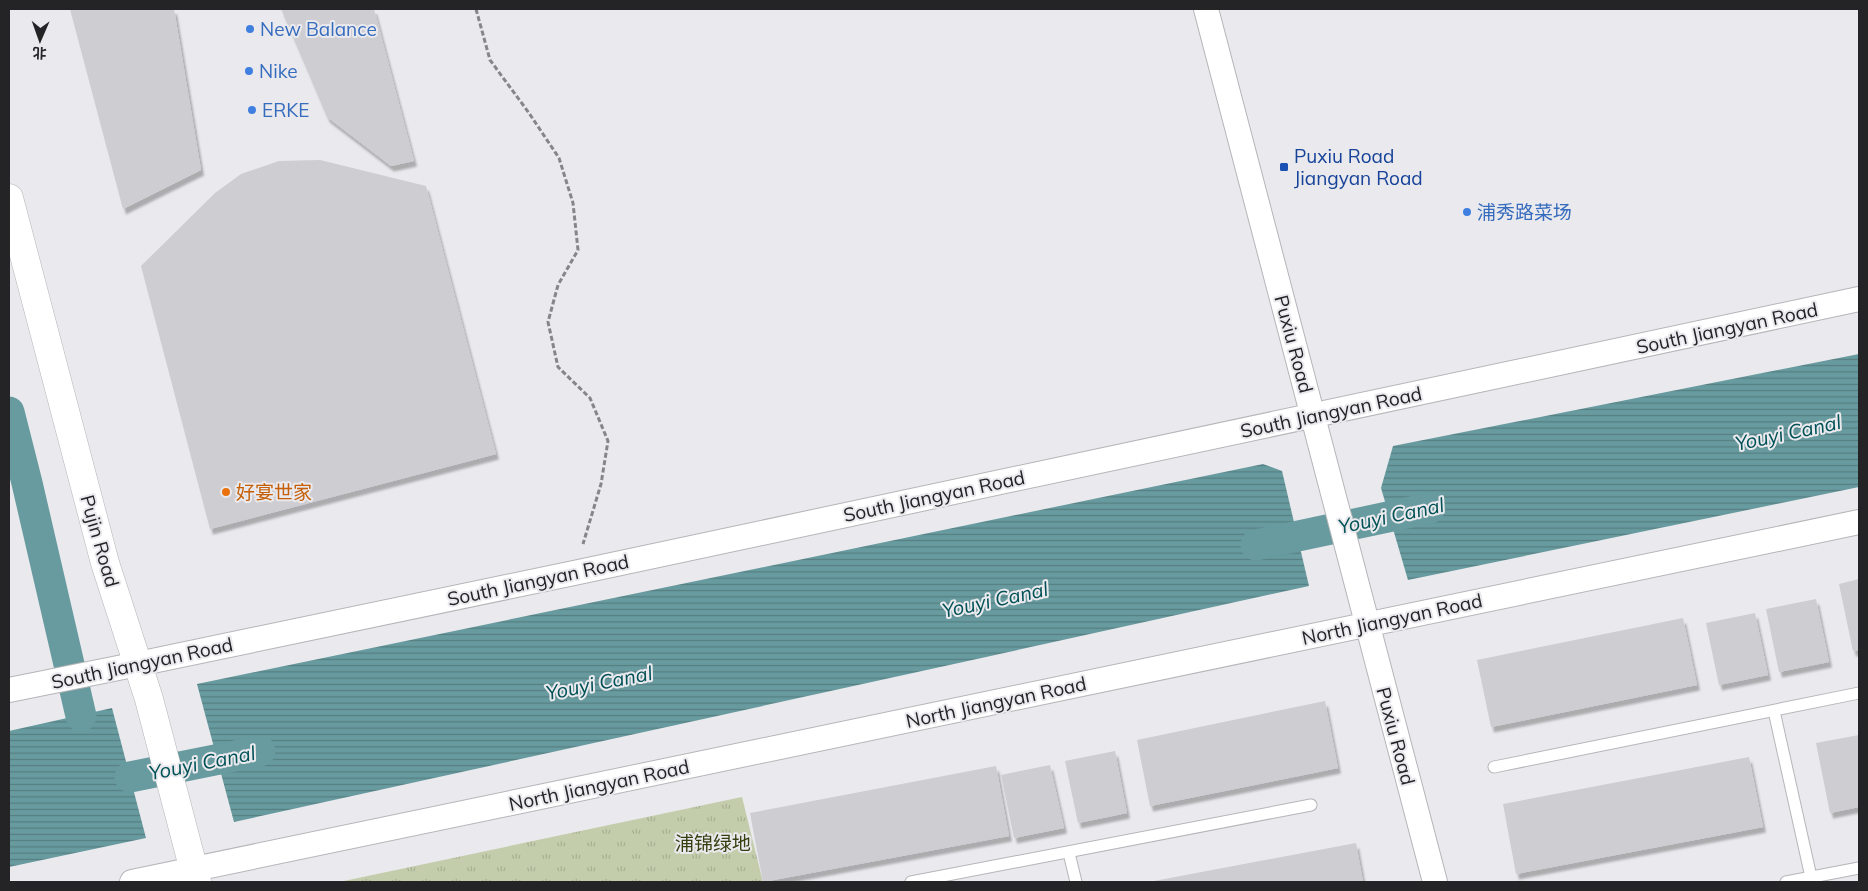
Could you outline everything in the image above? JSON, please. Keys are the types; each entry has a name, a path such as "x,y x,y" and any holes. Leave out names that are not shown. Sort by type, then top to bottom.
{"main road":[{"name":"Pujin Road","path":"9,198 106,563 149,699 195,876"}],"street":[{"name":"Puxiu Road","path":"1206,9 1435,882"},
{"name":"South Jiangyan Road","path":"9,690 574,573 1859,300"},
{"name":"North Jiangyan Road","path":"132,882 195,876 1367,625 1859,522"}],"lane":[{"path":"1494,767 1859,693"},
{"path":"1774,711 1819,878"},
{"path":"911,882 1311,805"},
{"path":"1069,853 1076,882"},
{"path":"1786,882 1819,878 1859,868"}],"path":[{"path":"476,9 490,60 559,158 573,203 578,250 558,285 548,322 558,367 590,398 608,441 601,484 574,573"}],"green space":[{"name":"浦锦绿地","path":"742,797 763,882 339,882"}],"water":[{"path":"1859,354 1859,487 1408,580 1381,488 1393,446"},
{"path":"1263,464 1282,471 1309,586 234,822 197,684"},
{"path":"112,708 146,838 9,867 9,731"}],"building":[{"path":"70,9 174,9 201,170 123,209"},
{"path":"281,9 374,9 414,161 391,166 327,117"},
{"path":"320,160 426,186 496,454 210,529 141,266 215,193 241,174 279,161"},
{"path":"1859,579 1859,650 1853,651 1839,584"},
{"path":"1816,599 1829,662 1779,672 1766,609"},
{"path":"1755,613 1768,675 1719,685 1706,623"},
{"path":"1683,618 1697,685 1491,727 1477,660"},
{"path":"1325,701 1338,768 1150,806 1137,740"},
{"path":"1859,735 1859,807 1830,813 1816,743"},
{"path":"1115,751 1127,813 1078,823 1065,761"},
{"path":"1749,757 1763,827 1516,874 1503,804"},
{"path":"1050,765 1064,828 1014,838 1001,775"},
{"path":"996,766 1009,836 763,882 750,813"},
{"path":"1356,843 1363,882 1154,882 1154,881"}],"waterway":[{"path":"9,412 81,716"},
{"name":"Youyi Canal","path":"1256,545 1430,508"},
{"name":"Youyi Canal","path":"130,777 260,751"}],"place":[{"name":"New Balance","path":"250,29"},
{"name":"Nike","path":"249,71"},
{"name":"ERKE","path":"252,110"},
{"name":"Puxiu Road Jiangyan Road","path":"1284,167"},
{"name":"浦秀路菜场","path":"1467,212"},
{"name":"好宴世家","path":"226,492"}]}
